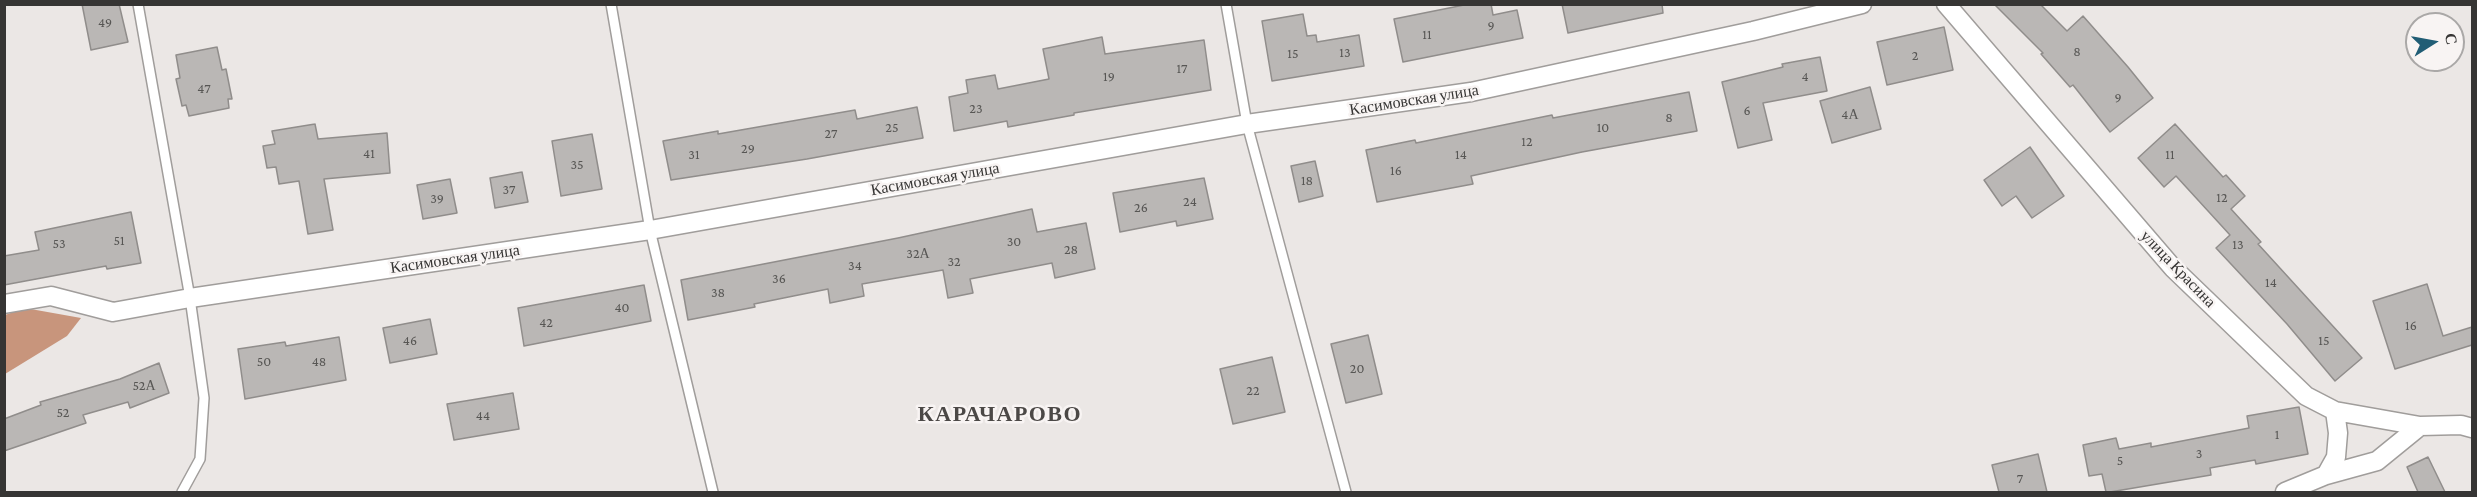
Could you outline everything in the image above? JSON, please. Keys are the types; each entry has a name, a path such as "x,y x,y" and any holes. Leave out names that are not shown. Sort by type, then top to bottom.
{"street":[{"name":"Касимовская улица","path":"4,304 51,296 113,312 190,298 650,230 1247,124 1472,92 1753,31 1862,4"},
{"name":"улица Красина","path":"1946,4 2173,268 2306,396 2335,411 2421,426 2461,425 2472,428"},
{"path":"2326,475 2336,457 2338,433 2335,411"},
{"path":"2285,492 2326,475 2377,461 2421,426"}],"lane":[{"path":"138,4 190,298 204,398 200,459 182,492"},
{"path":"611,4 650,230 713,492"},
{"path":"1226,4 1247,124 1346,492"}],"shaded area":[{"path":"25,308 81,318 67,336 5,374 5,315"}],"building":[{"path":"82,4 119,4 128,42 91,50"},
{"path":"1469,4 1491,4 1493,15 1517,10 1523,38 1403,62 1394,19"},
{"path":"1562,4 1662,4 1663,13 1568,33"},
{"path":"1994,4 2040,4 2067,31 2083,16 2153,98 2110,132 2073,85 2070,87 2041,54 2043,53"},
{"path":"1303,14 1307,36 1316,35 1317,42 1359,35 1364,66 1272,81 1262,21"},
{"path":"1944,27 1953,70 1887,85 1877,42"},
{"path":"1102,37 1105,54 1204,40 1211,90 1074,113 1074,115 1008,127 1007,121 954,131 949,97 968,93 966,80 995,75 998,89 1049,79 1043,49"},
{"path":"217,47 222,70 226,69 232,99 228,99 229,108 189,116 186,105 182,106 176,79 180,78 176,55"},
{"path":"1820,57 1827,91 1763,103 1772,140 1738,148 1722,82 1783,67 1782,64"},
{"path":"1870,87 1881,129 1832,143 1820,101"},
{"path":"1689,92 1697,131 1582,152 1471,176 1473,184 1377,202 1366,150 1415,140 1416,143 1552,115 1553,118"},
{"path":"917,107 923,138 671,180 663,141 718,131 718,134 855,110 857,119"},
{"path":"315,124 318,139 387,133 390,173 324,179 333,230 308,234 299,181 279,184 276,167 267,168 263,146 275,144 272,131"},
{"path":"2175,124 2223,177 2226,175 2245,196 2231,209 2261,242 2258,244 2362,358 2335,381 2287,324 2216,248 2230,235 2176,176 2164,187 2138,158"},
{"path":"592,134 602,189 561,196 552,141"},
{"path":"2030,147 2064,196 2032,218 2016,196 2002,206 1984,180"},
{"path":"1315,161 1323,196 1299,202 1291,166"},
{"path":"522,172 528,202 495,208 490,178"},
{"path":"1204,178 1213,219 1177,226 1176,221 1120,232 1113,193"},
{"path":"450,179 457,213 423,219 417,185"},
{"path":"1032,209 1037,232 1086,223 1095,269 1055,278 1052,263 970,279 973,293 948,298 943,270 862,284 864,296 830,303 828,289 688,320 681,280 898,238"},
{"path":"131,212 141,263 107,269 106,266 4,285 4,256 39,250 35,232"},
{"path":"2427,284 2443,336 2472,327 2472,345 2395,369 2373,301"},
{"path":"644,285 651,321 524,346 518,308"},
{"path":"430,319 437,354 390,363 383,328"},
{"path":"1368,335 1382,394 1346,403 1331,344"},
{"path":"339,337 346,380 245,399 238,349 285,342 286,346"},
{"path":"1272,357 1285,412 1233,424 1220,369"},
{"path":"159,363 169,393 130,408 128,402 83,415 86,423 4,451 4,419 41,405 40,402 120,379"},
{"path":"513,393 519,429 454,440 447,404"},
{"path":"2299,407 2308,454 2256,464 2255,460 2210,468 2211,475 2110,492 2106,492 2102,474 2089,476 2083,445 2116,438 2119,449 2151,443 2151,447 2249,428 2247,416"},
{"path":"2038,454 2047,492 1999,492 1992,465"},
{"path":"2428,457 2445,492 2418,492 2407,467"}],"district":[{"name":"КАРАЧАРОВО","path":"1000,414"}]}
